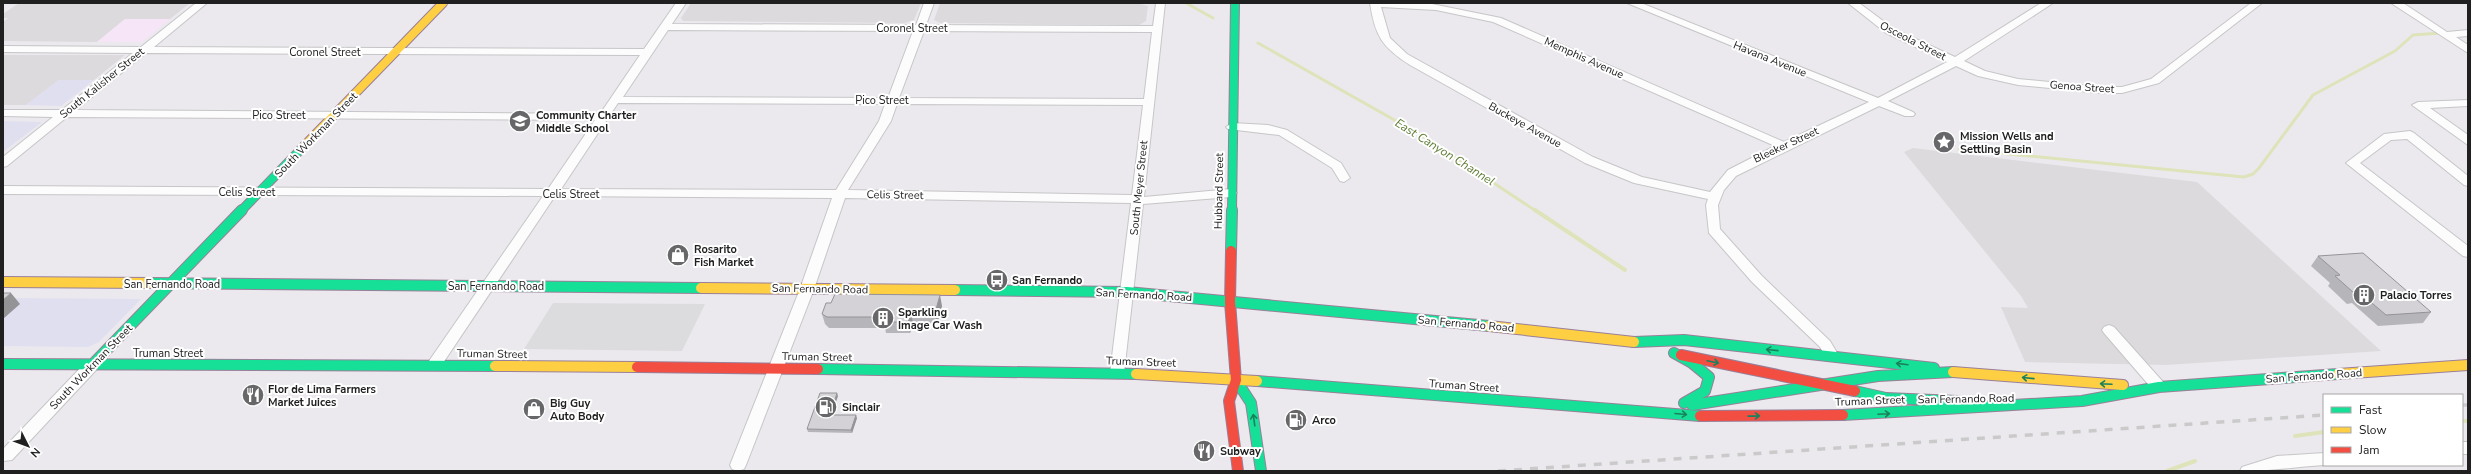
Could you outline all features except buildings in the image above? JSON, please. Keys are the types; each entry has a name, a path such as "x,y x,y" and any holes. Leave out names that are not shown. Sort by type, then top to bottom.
{"main road":[{"name":"South Workman Street","path":"92,365 443,3"},
{"name":"Hubbard Street","path":"1235,3 1230,302 1236,380 1230,401 1238,471"},
{"name":"San Fernando Road","path":"3,282 1127,292 1634,342 1684,340 2067,382 2159,387"},
{"name":"San Fernando Road","path":"1634,342 1674,354 1886,398 1933,402 2112,394 2159,387 2468,365"},
{"path":"1674,354 1692,363 1709,377 1709,384 1700,396 1678,405"},
{"name":"Truman Street","path":"3,364 434,365 1117,373 1236,380 1715,417 1880,414 2082,401 2112,394"},
{"name":"Truman Street","path":"1628,410 1678,405 1712,404 1820,384 1892,374 1968,372"},
{"name":"Hubbard Street","path":"1236,380 1251,403 1260,471"}],"street":[{"name":"South Kalisher Street","path":"3,163 202,3"},
{"path":"434,365 680,3"},
{"path":"738,464 807,289 840,194 886,121 892,100 921,28 929,3"},
{"name":"Memphis Avenue","path":"1375,4 1417,3 1458,10 1497,20 1784,146"},
{"name":"Havana Avenue","path":"1632,3 1909,114"},
{"name":"Osceola Street","path":"1853,3 1890,31 1955,62"},
{"name":"Bleeker Street","path":"1714,197 1718,189 1732,173 1784,146 1878,102 1955,62 2048,3"},
{"name":"Genoa Street","path":"1955,62 1982,74 2018,82 2100,90 2122,90 2155,81 2257,3"},
{"path":"2396,3 2468,50"},
{"name":"South Meyer Street","path":"1117,373 1138,200 1148,102 1161,4"},
{"name":"Buckeye Avenue","path":"1375,4 1379,28 1383,39 1397,53 1414,63 1589,160 1638,180 1714,197"},
{"name":"Coronel Street","path":"665,27 1158,29"},
{"path":"2446,35 2468,33"},
{"name":"Coronel Street","path":"3,49 142,51 647,52"},
{"name":"Pico Street","path":"615,100 1148,102"},
{"path":"2468,102 2418,105 2468,141"},
{"name":"Pico Street","path":"3,113 603,117"},
{"path":"1232,127 1268,129 1283,132 1337,166 1344,178"},
{"path":"2468,182 2440,161 2410,135 2388,137 2352,163 2468,253"},
{"name":"Celis Street","path":"3,190 551,194 840,194 1150,201 1231,193"},
{"path":"1714,197 1714,230 1721,240 1757,279 1825,344 1832,356"},
{"path":"2109,330 2159,387"},
{"name":"South Workman Street","path":"6,456 92,365"},
{"path":"2254,470 2277,462 2323,459"}],"shaded area":[{"path":"19,3 190,3 170,19 125,19 97,42 3,41 3,22 8,18 3,18 3,14"},
{"path":"691,3 921,3 914,20 905,23 683,21 681,18"},
{"path":"940,3 1137,3 1148,6 1146,21 1139,25 940,23 934,20"},
{"path":"125,19 170,19 142,42 97,42"},
{"path":"3,55 125,55 94,80 59,80 26,105 3,105"},
{"path":"59,80 94,80 61,106 26,105"},
{"path":"3,121 42,122 3,152"},
{"path":"1913,148 2197,182 2381,351 2166,365 2025,362 2001,307 2028,308 2021,296 1904,152"},
{"path":"3,298 141,299 99,342 88,347 3,346"},
{"path":"553,303 705,304 682,351 524,349"}],"waterway":[{"name":"East Canyon Channel","path":"1186,3 1213,18"},
{"path":"1959,149 2244,177 2253,174 2259,168 2313,95 2395,51 2413,35 2441,33"},
{"name":"East Canyon Channel","path":"1258,43 1421,135 1536,211"},
{"name":"East Canyon Channel","path":"1535,210 1625,270"},
{"name":"East Canyon Channel","path":"2463,421 2468,421"},
{"name":"East Canyon Channel","path":"2295,436 2323,432"},
{"name":"East Canyon Channel","path":"2167,471 2195,461"}],"railway":[{"path":"2463,405 2468,405"},
{"path":"1498,471 2323,415"}],"traffic: fast":[{"path":"1231,251 1235,3"},
{"path":"92,365 305,145"},
{"path":"150,283 701,288"},
{"path":"955,290 1127,292 1489,326"},
{"path":"1634,342 1684,340 1934,368"},
{"path":"1674,353 1692,363 1709,377 1705,391 1684,403"},
{"path":"3,364 495,366"},
{"path":"818,369 1136,374"},
{"path":"1692,405 1878,376 1953,372"},
{"path":"1843,415 2082,401 2159,387 2338,374"},
{"path":"1236,380 1251,403 1261,471"},
{"path":"1257,381 1700,416"},
{"path":"1855,391 1886,398 1957,401"}],"traffic: slow":[{"path":"305,145 443,3"},
{"path":"3,282 150,283"},
{"path":"701,288 955,290"},
{"path":"1489,326 1634,342"},
{"path":"2338,374 2468,365"},
{"path":"495,366 637,367"},
{"path":"1953,372 2123,385"},
{"path":"1136,374 1257,381"}],"traffic: jam":[{"path":"1231,251 1230,302 1236,380 1229,401 1238,471"},
{"path":"1681,355 1855,391"},
{"path":"637,367 818,369"},
{"path":"1700,416 1843,415"}],"place":[{"name":"Community Charter Middle School","path":"520,121"},
{"name":"Mission Wells and Settling Basin","path":"1944,142"},
{"name":"Rosarito Fish Market","path":"678,255"},
{"name":"San Fernando","path":"997,280"},
{"name":"Palacio Torres","path":"2364,295"},
{"name":"Sparkling Image Car Wash","path":"883,318"},
{"name":"Flor de Lima Farmers Market Juices","path":"253,395"},
{"name":"Sinclair","path":"826,407"},
{"name":"Big Guy Auto Body","path":"534,409"},
{"name":"Arco","path":"1296,420"},
{"name":"Subway","path":"1204,451"}]}
